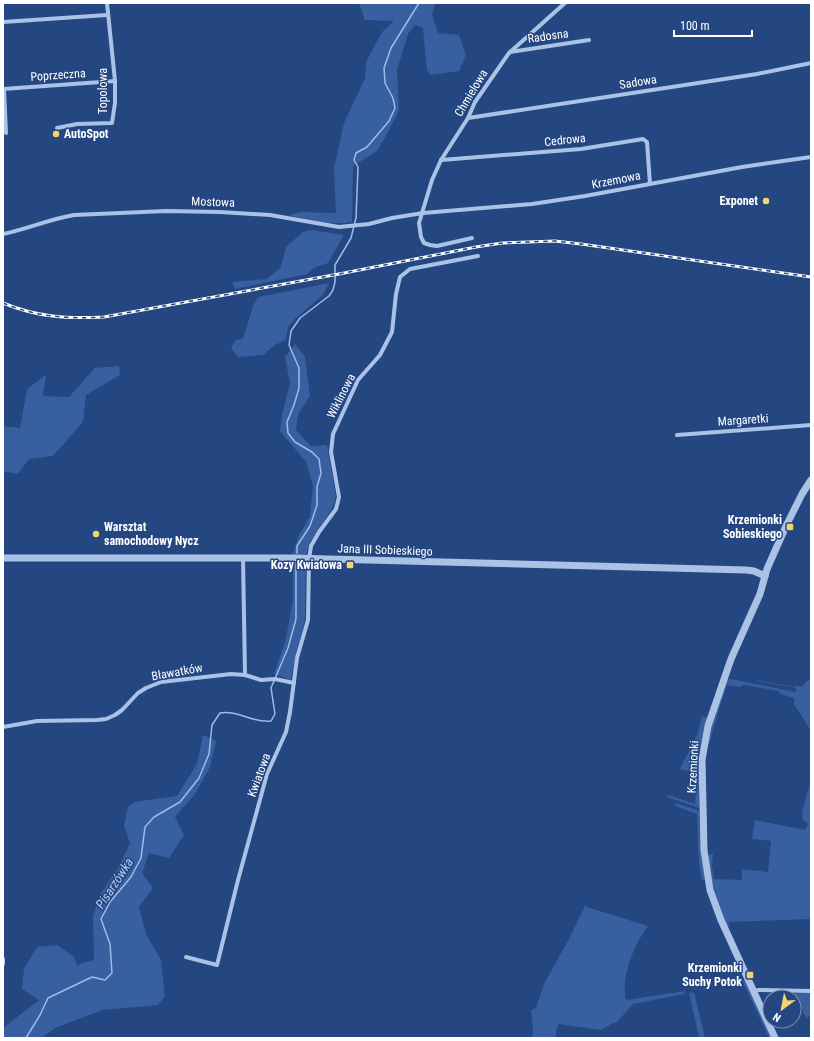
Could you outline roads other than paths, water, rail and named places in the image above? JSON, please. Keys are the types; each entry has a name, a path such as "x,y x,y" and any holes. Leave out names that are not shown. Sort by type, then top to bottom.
{"street":[{"name":"Topolowa","path":"57,128 77,124 112,123 115,103 115,81 107,16 107,3"},
{"name":"Chmielowa","path":"423,213 432,180 441,160 468,118 475,102 510,52 565,3"},
{"path":"3,22 107,16"},
{"name":"Radosna","path":"510,52 589,40"},
{"name":"Sadowa","path":"468,118 744,76 811,63"},
{"name":"Poprzeczna","path":"4,89 115,81"},
{"path":"4,89 6,133"},
{"name":"Cedrowa","path":"441,160 581,149 643,139 646,142 650,184"},
{"name":"Krzemowa","path":"423,213 532,204 585,196 742,167 811,157"},
{"name":"Mostowa","path":"3,234 19,231 59,218 74,215 166,211 220,212 270,215 339,227 369,224 392,218 423,213"},
{"path":"423,213 419,223 421,238 424,243 437,246 472,238"},
{"name":"Wiklinowa","path":"309,559 311,546 319,532 336,509 339,497 331,452 333,434 358,380 380,355 392,332 396,294 400,277 410,269 478,256"},
{"name":"Margaretki","path":"677,435 811,425"},
{"name":"Krzemionki","path":"775,1038 721,920 710,890 704,850 702,760 708,726 725,676 760,594 765,576 790,517 810,482"},
{"name":"Jana III Sobieskiego","path":"3,558 291,558 746,570 754,571 765,576"},
{"path":"243,558 245,675"},
{"name":"Kwiatowa","path":"186,957 217,965 238,880 266,780 286,732 297,658 308,620 309,559"},
{"name":"Bławatków","path":"3,727 37,721 106,719 122,710 138,693 161,682 231,674 245,675 260,680 275,679 294,683"},
{"path":"3,959 3,964"},
{"path":"754,992 758,990 811,991"}],"waterway":[{"name":"Pisarzówka","path":"297,553 297,546 310,526 317,505 317,487 321,473 319,459 312,452 295,442 288,433 287,422 299,388 299,368 289,345 291,331 300,318 329,296 333,290 335,282 335,265 351,238 356,218 358,167 354,160 356,153 367,147 389,121 395,108 393,98 385,83 384,68 391,48 419,3"},
{"name":"Pisarzówka","path":"26,1038 48,998 92,977 105,980 112,973 110,944 101,919 110,902 131,877 141,858 145,827 154,817 180,802 199,778 209,754 212,725 220,713 233,713 264,721 271,721 275,714 271,688 288,648 296,619 296,564"}],"railway":[{"path":"3,303 16,308 52,316 77,318 104,317 476,247 502,243 555,241 811,277"}],"place":[{"name":"AutoSpot","path":"56,134"},
{"name":"Exponet","path":"766,201"},
{"name":"Krzemionki Sobieskiego","path":"790,527"},
{"name":"Warsztat samochodowy Nycz","path":"96,534"},
{"name":"Kozy Kwiatowa","path":"350,565"},
{"name":"Krzemionki Suchy Potok","path":"750,975"}]}
